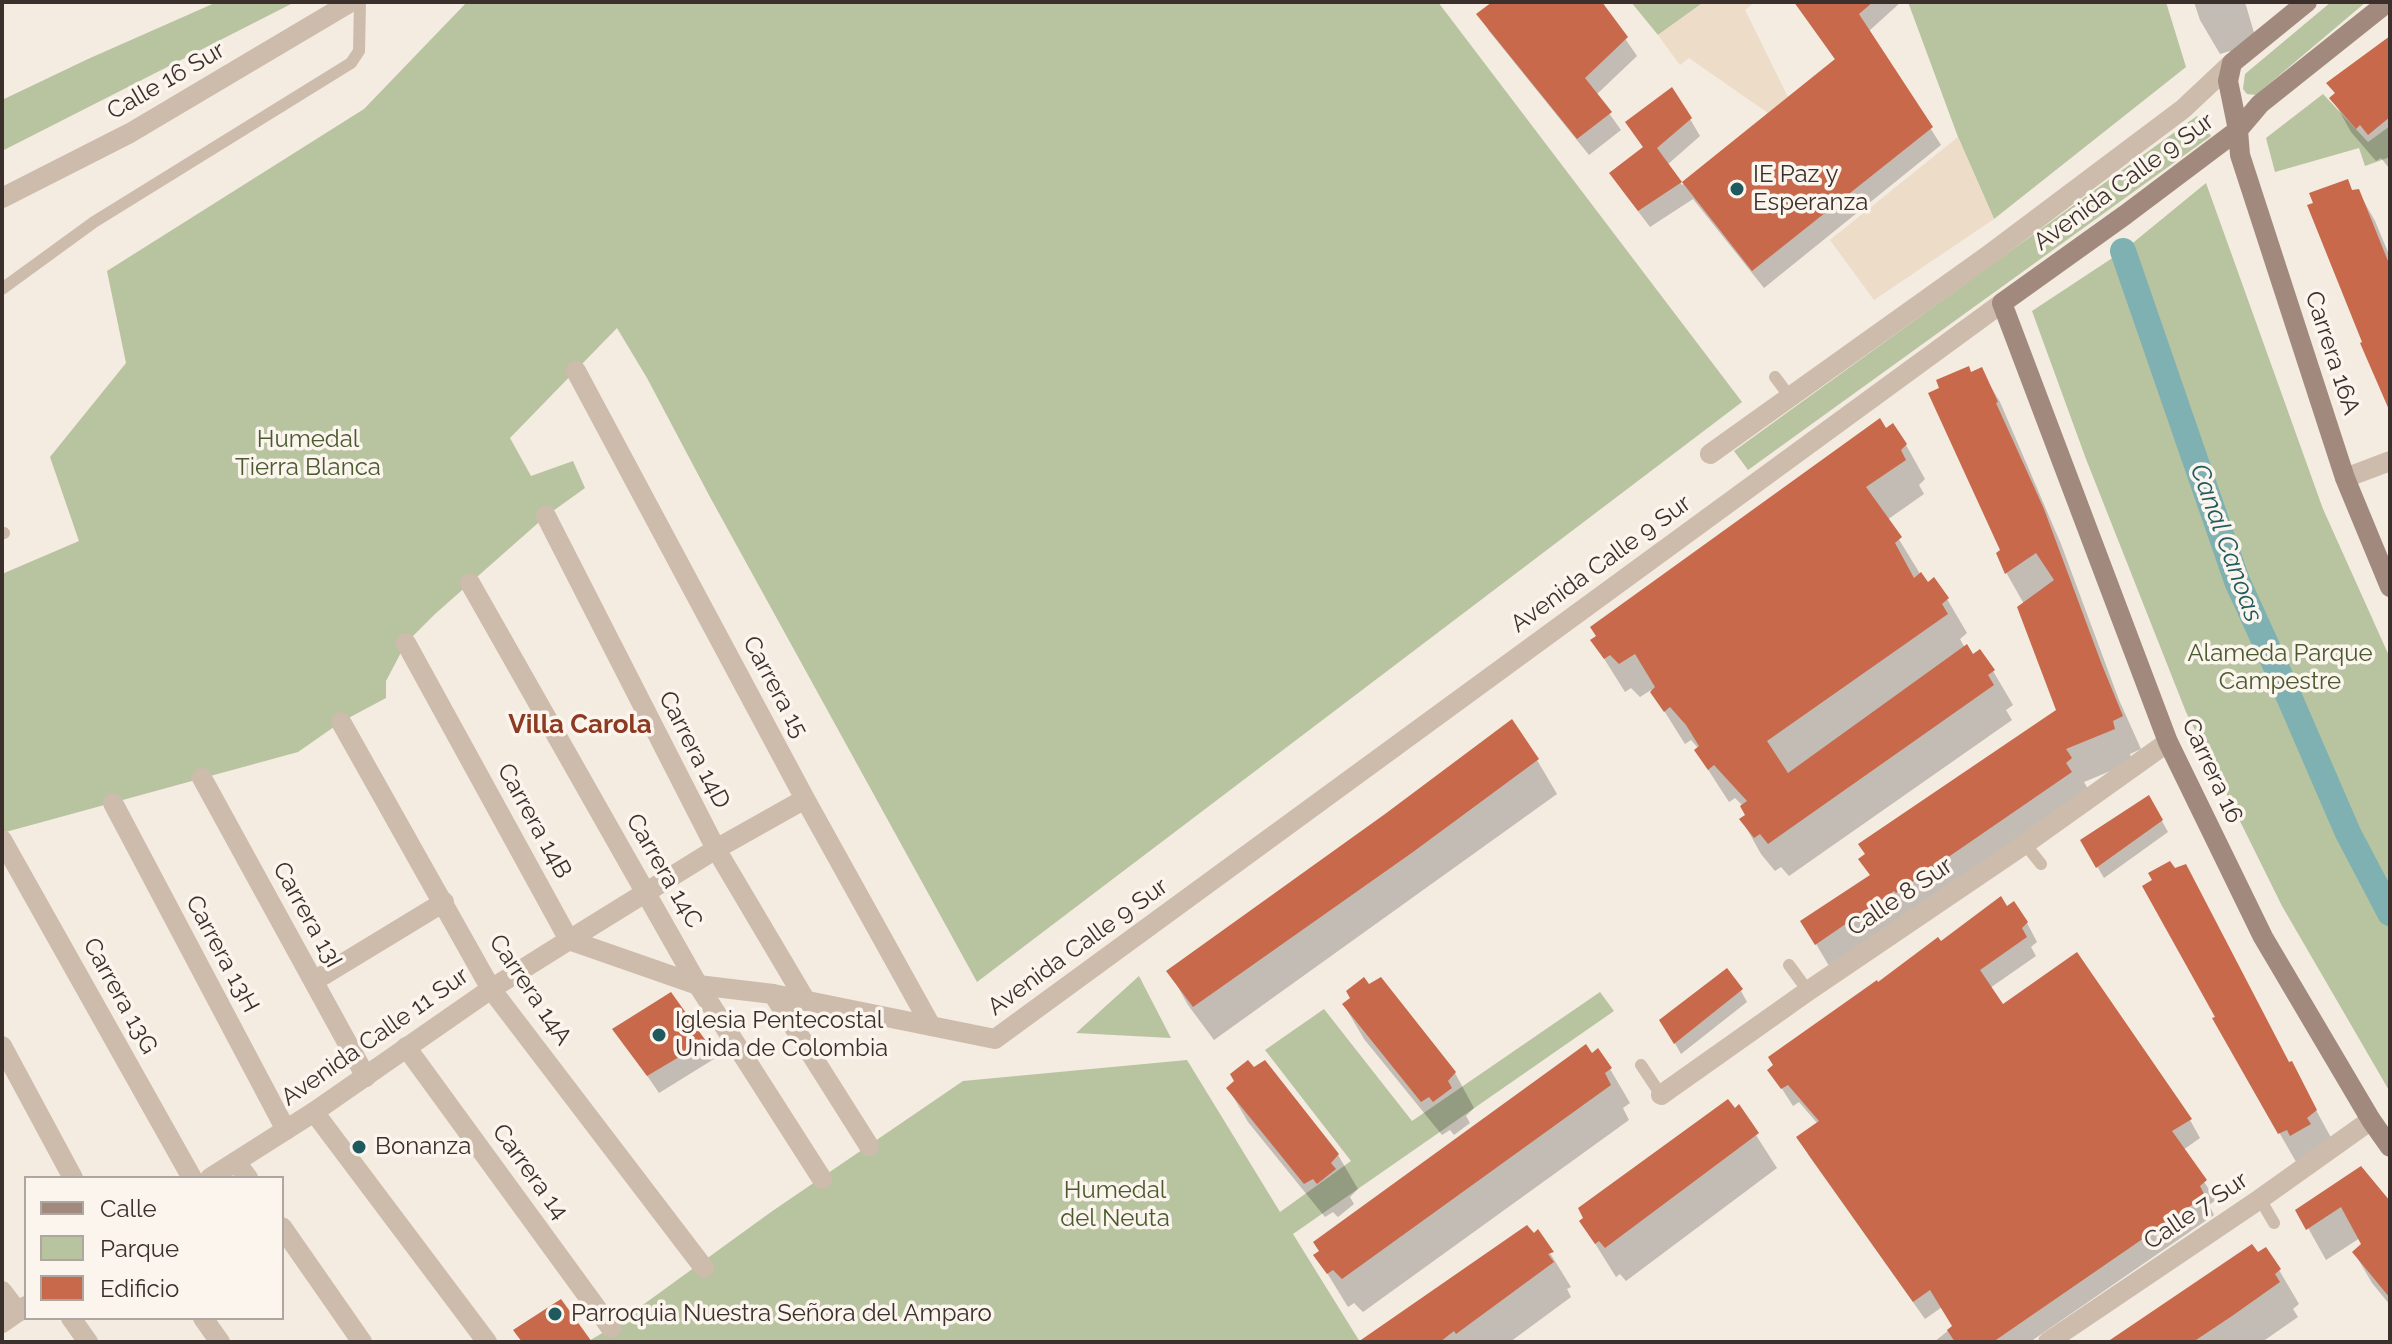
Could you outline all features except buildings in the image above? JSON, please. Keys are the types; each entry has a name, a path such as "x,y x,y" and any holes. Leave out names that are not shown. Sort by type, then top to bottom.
{"main road":[{"path":"2232,63 2307,2"},
{"name":"Avenida Calle 9 Sur","path":"2002,303 2238,130 2260,104 2388,2"},
{"name":"Avenida Calle 9 Sur","path":"2232,63 2228,81 2238,130"},
{"name":"Carrera 16A","path":"2238,130 2240,155 2345,478 2390,587"},
{"name":"Carrera 16","path":"2002,303 2168,742 2263,937 2390,1147"}],"street":[{"name":"Calle 16 Sur","path":"2,198 130,133 351,2"},
{"path":"1710,454 1986,257 2183,109 2232,63"},
{"name":"Avenida Calle 9 Sur","path":"931,1026 995,1039 2002,303"},
{"name":"Carrera 15","path":"576,371 805,799 931,1026"},
{"path":"2345,478 2390,461"},
{"name":"Carrera 14D","path":"546,516 716,849 806,1001"},
{"name":"Carrera 14C","path":"470,583 698,985 822,1179"},
{"name":"Carrera 14B","path":"406,643 569,940"},
{"name":"Carrera 14A","path":"341,722 491,989 704,1268"},
{"name":"Calle 8 Sur","path":"1661,1095 2168,742"},
{"name":"Carrera 13I","path":"202,778 366,1077"},
{"name":"Avenida Calle 11 Sur","path":"218,1176 242,1170 286,1130 491,989 646,891 805,799"},
{"name":"Carrera 13H","path":"113,803 286,1130"},
{"name":"Carrera 13G","path":"2,840 191,1176"},
{"path":"314,981 444,902"},
{"path":"569,940 698,985 773,994 931,1026"},
{"path":"773,994 869,1146"},
{"path":"2,1046 72,1176"},
{"name":"Carrera 14","path":"406,1047 611,1328"},
{"path":"314,1112 487,1342"},
{"name":"Calle 7 Sur","path":"2048,1342 2371,1120"},
{"path":"284,1230 362,1342"},
{"path":"2,1291 15,1313"},
{"path":"72,1320 88,1342"},
{"path":"204,1320 220,1342"}],"lane":[{"path":"2,289 94,222 351,63 359,51 360,2"},
{"path":"1775,377 1790,397"},
{"path":"2025,844 2041,864"},
{"path":"1789,965 1808,991"},
{"path":"1641,1065 1661,1095"},
{"path":"2260,1199 2274,1223"}],"green space":[{"path":"217,2 295,2 2,151 2,100"},
{"name":"Humedal Tierra Blanca","path":"467,2 1438,2 1742,402 977,982 617,328 510,438 531,476 573,461 585,488 546,516 406,643 386,681 386,698 341,722 298,752 2,833 2,574 79,541 50,457 126,363 107,271 364,109"},
{"path":"1631,2 1704,2 1658,35"},
{"path":"1908,2 2166,2 2186,67 1994,219 1958,137"},
{"path":"2331,2 2366,2 2256,95 2247,94 2243,89 2245,74"},
{"path":"2323,94 2368,142 2390,126 2390,157 2365,166 2359,148 2275,172 2266,138"},
{"path":"2197,116 2211,136 1748,470 1734,451"},
{"name":"Alameda Parque Campestre","path":"2206,183 2323,509 2390,658 2390,1092 2282,906 2186,712 2086,459 2032,311 2123,251"},
{"path":"1139,976 1171,1038 1076,1033"},
{"name":"Humedal del Neuta","path":"1600,992 1614,1011 1293,1234 1360,1342 587,1342 963,1081 1187,1060 1280,1212 1351,1161 1265,1050 1324,1009 1412,1121"}],"shaded area":[{"path":"1704,2 1755,2 1745,10 1788,97 1768,113 1689,58 1680,65 1658,35"},
{"path":"1958,137 1994,219 1874,300 1830,240"}],"waterway":[{"name":"Canal Canoas","path":"2123,251 2237,581 2348,833 2390,913"}],"place":[{"name":"IE Paz y Esperanza","path":"1737,189"},
{"name":"Iglesia Pentecostal Unida de Colombia","path":"659,1035"},
{"name":"Bonanza","path":"359,1147"},
{"name":"Parroquia Nuestra Señora del Amparo","path":"555,1314"}],"district":[{"name":"Villa Carola","path":"580,725"}]}
